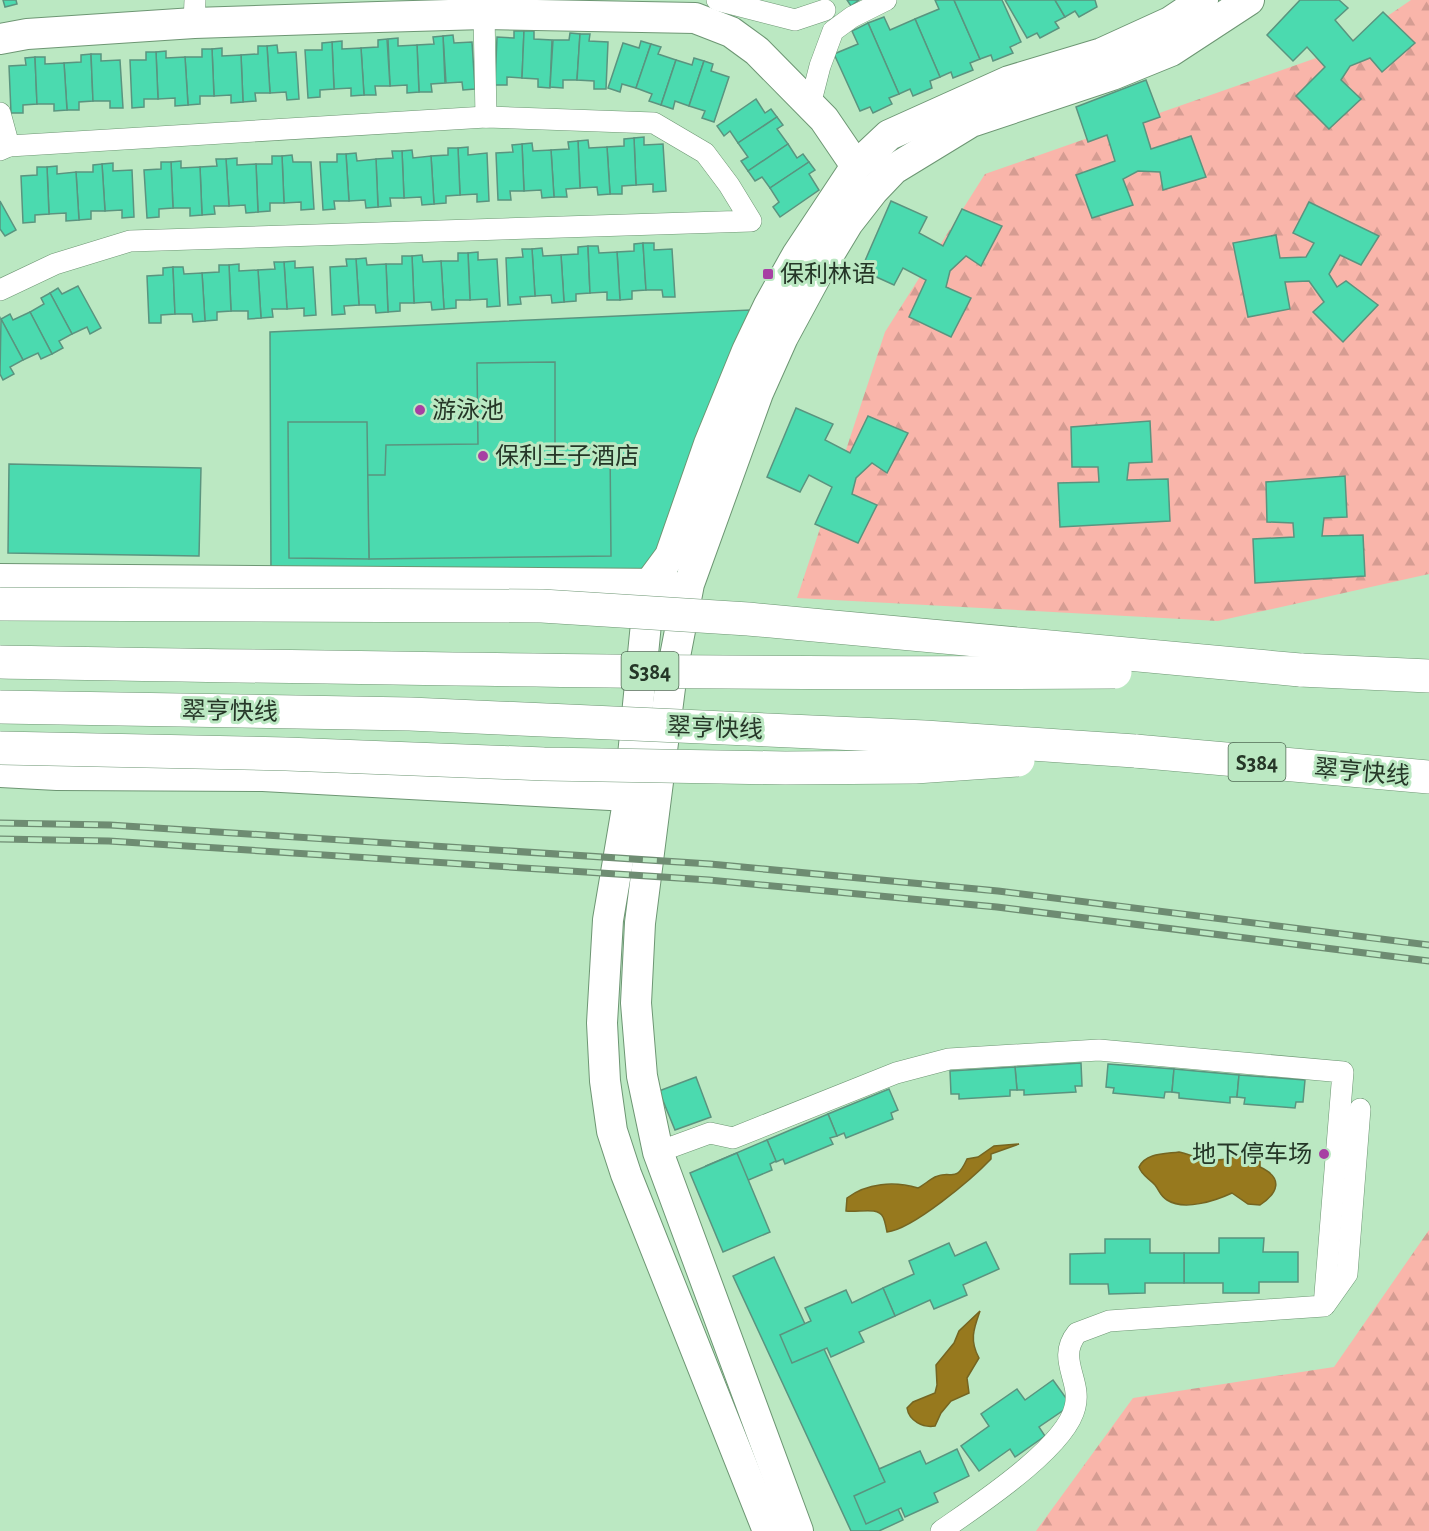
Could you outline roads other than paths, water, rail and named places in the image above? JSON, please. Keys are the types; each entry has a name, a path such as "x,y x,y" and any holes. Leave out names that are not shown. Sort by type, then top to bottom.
{"highway":[{"path":"0,604 542,606 748,619 1300,670"},
{"name":"翠亨快线","path":"0,662 897,674 1300,670 1429,676"},
{"name":"翠亨快线","path":"0,707 410,714 914,736 1135,751 1429,777"},
{"path":"0,748 286,754 555,765 785,768 915,767 1135,751"}],"street":[{"path":"717,0 795,20 823,5 833,31"},
{"path":"810,105 820,66 833,31 852,16 886,0"},
{"path":"798,1531 658,1152 642,1076 636,1002 650,584 670,556 709,444 747,351 769,305 797,255 856,166 889,135 1009,81 1102,53 1170,22 1203,0"},
{"path":"768,1531 626,1174 612,1131 605,1081 602,1023 608,920 642,796 672,672 689,584 758,393 783,337 848,223 894,169 971,122 1112,75 1171,51 1249,0"},
{"path":"0,39 195,11 695,18 730,32 757,51 824,119 873,191"},
{"path":"484,14 486,117"},
{"path":"0,113 5,148 486,117 654,123 705,153 729,185 751,221 130,241 55,264 0,290"},
{"path":"0,579 689,584"},
{"path":"0,772 57,775 263,776 642,796"},
{"path":"658,1152 710,1133 733,1138 896,1073 949,1059 1100,1050 1343,1072 1324,1306"},
{"path":"1324,1306 1347,1274 1360,1109"},
{"path":"941,1531 993,1494 1040,1455 1057,1439 1069,1422 1075,1410 1077,1397 1067,1354 1077,1333 1109,1321 1324,1306"}],"railway":[{"path":"0,823 110,825 710,864 998,891 1429,945"},
{"path":"0,839 109,841 709,880 997,907 1429,961"}],"place":[{"name":"保利林语","path":"768,274"},
{"name":"游泳池","path":"420,410"},
{"name":"保利王子酒店","path":"483,456"},
{"name":"地下停车场","path":"1324,1154"}]}
